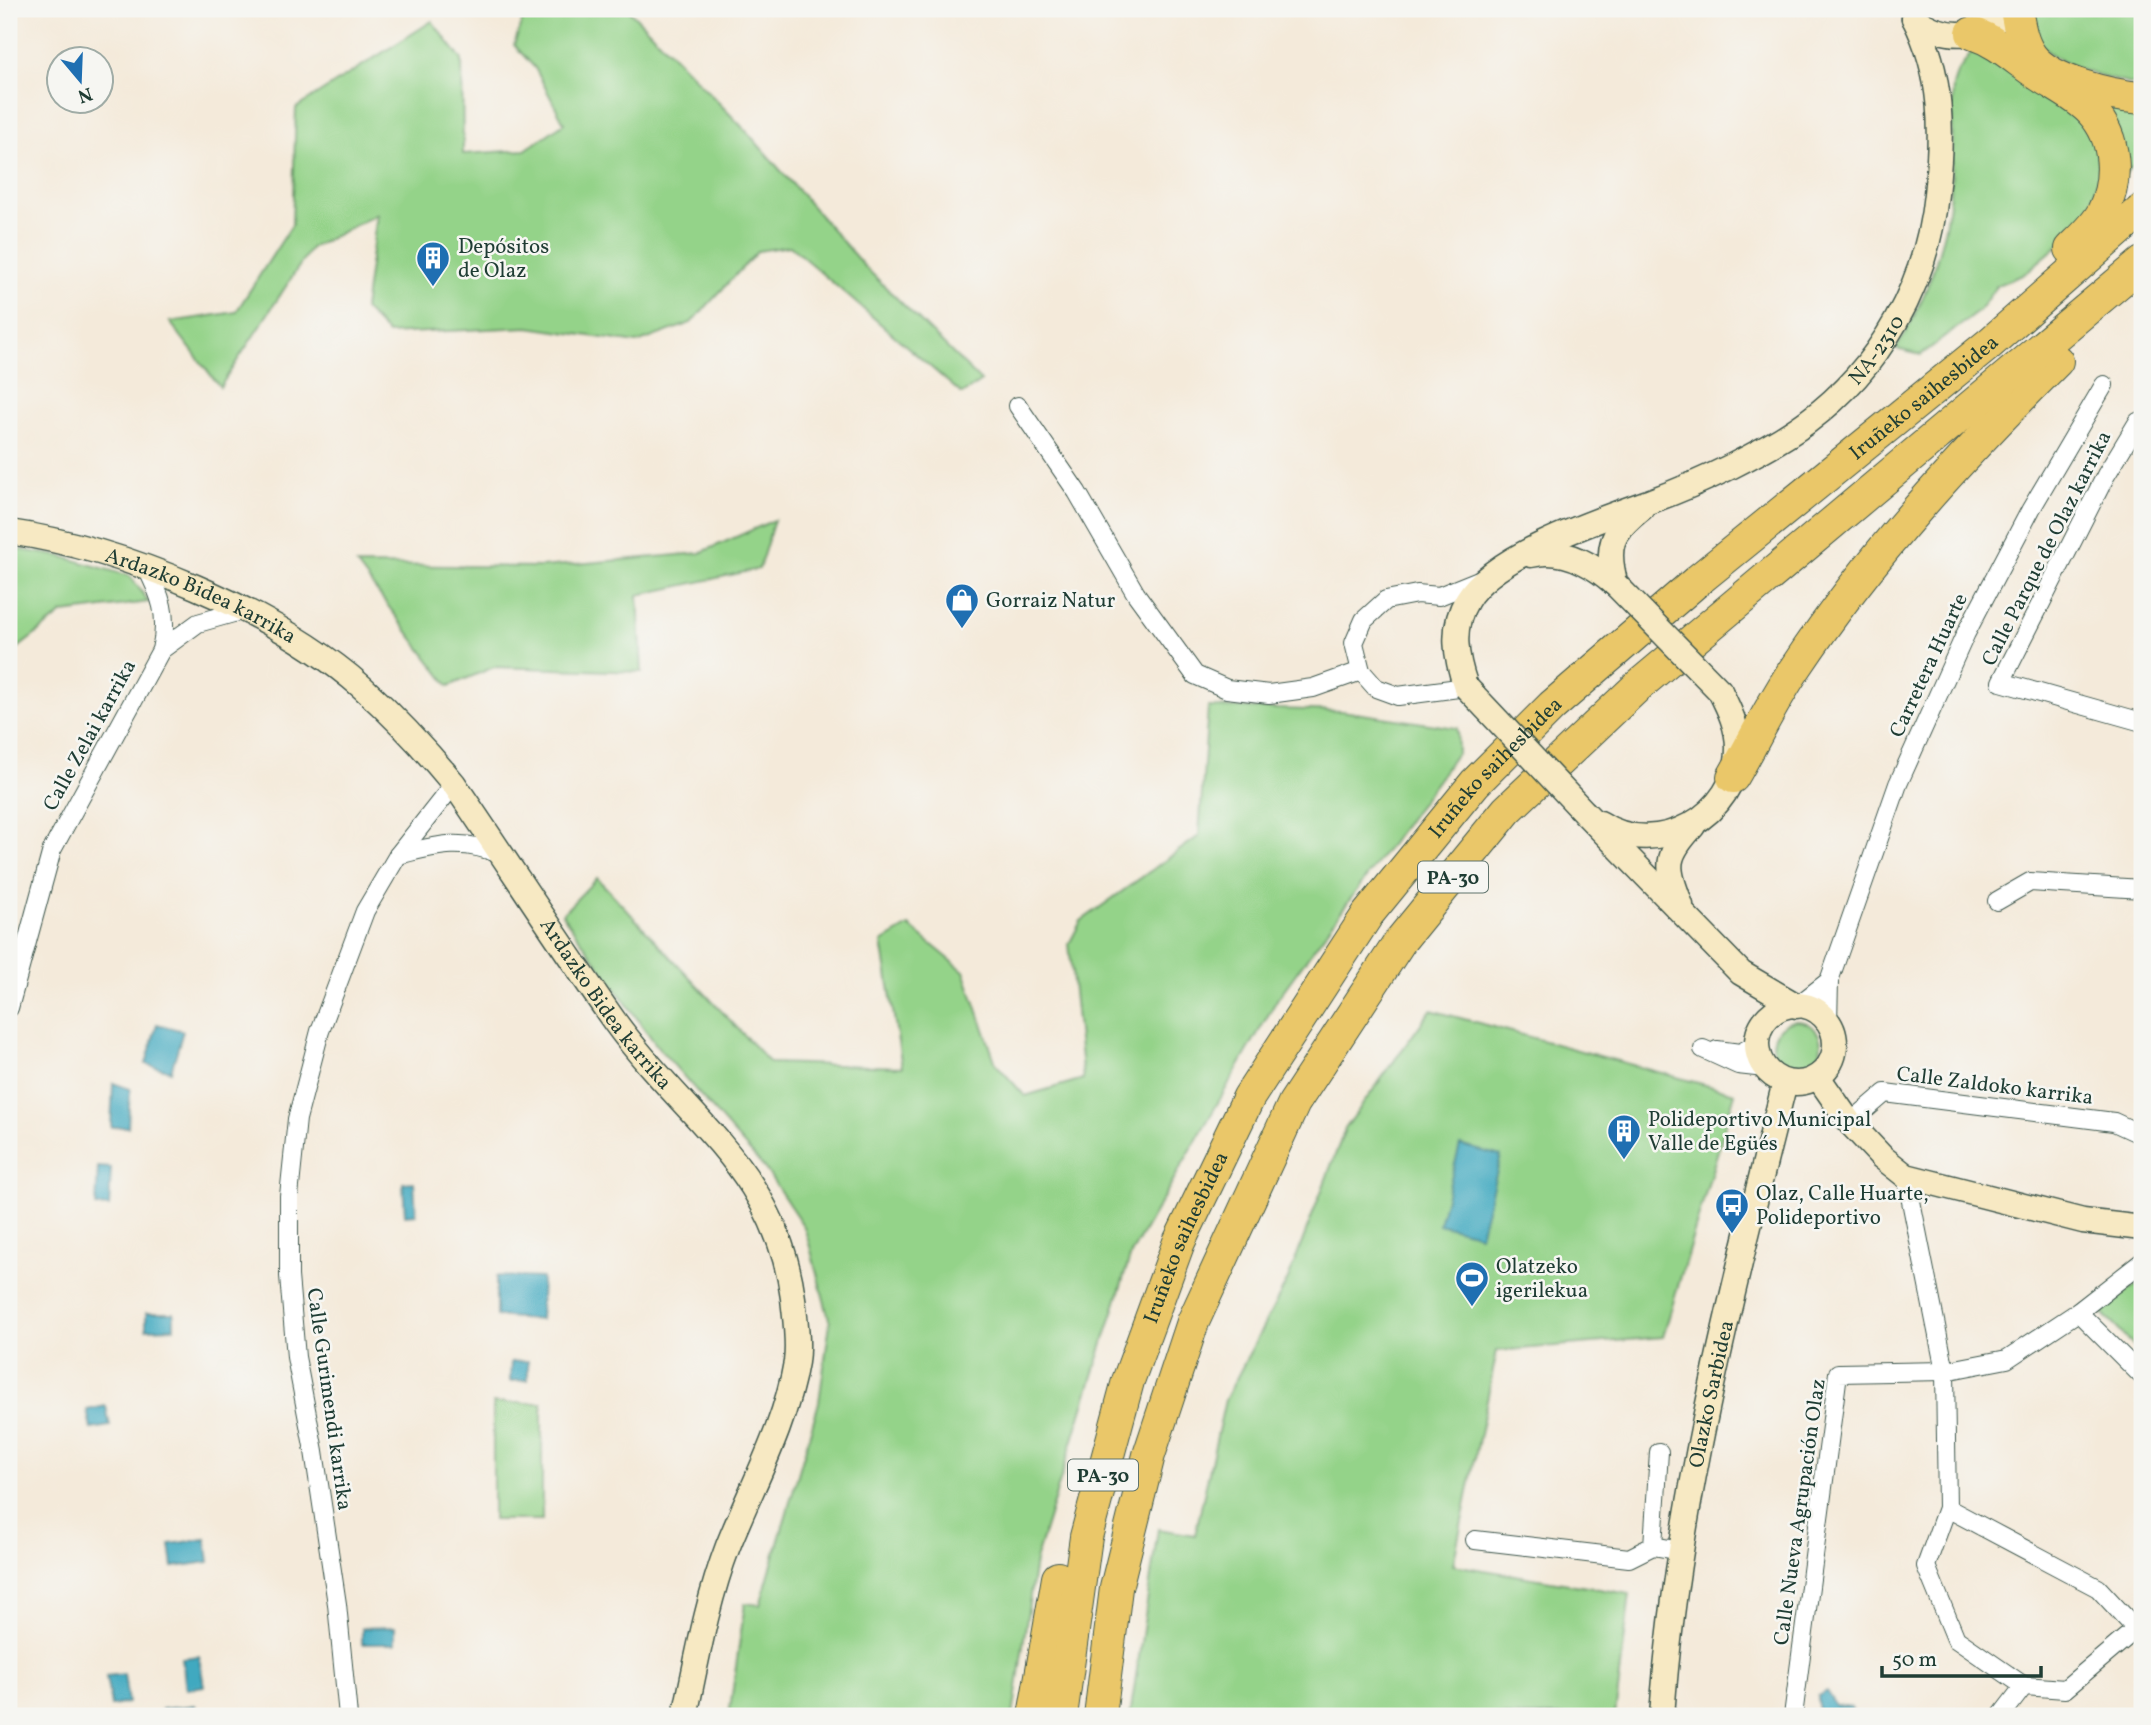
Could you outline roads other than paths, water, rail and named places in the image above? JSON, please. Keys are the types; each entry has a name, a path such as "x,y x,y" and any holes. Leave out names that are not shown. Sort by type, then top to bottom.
{"highway":[{"path":"2016,9 2022,38 2032,58 2053,73 2118,97 2142,98"},
{"path":"1969,33 2006,49 2036,73 2081,102 2106,133 2113,164 2110,190 2102,213 2071,249"},
{"path":"1376,904 1437,815 1556,685 2142,187"},
{"name":"Iruñeko saihesbidea","path":"1061,1716 1086,1537 1128,1381 1179,1242 1249,1097 1376,904 1475,783 1552,706 1698,581 1989,344 2132,219"},
{"name":"Iruñeko saihesbidea","path":"1100,1716 1116,1588 1149,1455 1193,1322 1294,1103 1401,940 1507,810 1638,686 2142,263"},
{"path":"1733,777 1795,668 1878,555 1956,462 2058,359 2142,287"},
{"path":"1034,1716 1059,1572 1115,1375 1179,1242"}],"street":[{"path":"1911,14 1943,33 1969,33 1991,25 2007,9"},
{"path":"1911,14 1927,41 1939,87"},
{"path":"1939,87 1945,68 1969,33"},
{"name":"NA-2310","path":"1650,502 1758,451 1805,424 1861,373 1879,348 1913,287 1929,238 1938,176 1939,87"},
{"name":"Carretera Huarte","path":"1828,1023 1829,981 1898,784 1966,633 2031,509 2104,385"},
{"path":"1018,406 1077,492 1136,594 1195,675 1227,689 1269,694 1313,688 1361,671"},
{"name":"Calle Parque de Olaz karrika","path":"2142,423 2138,422 2106,475 2001,682 2142,722"},
{"path":"1466,687 1398,695 1376,688 1361,671 1354,643 1364,620 1386,600 1416,594 1439,596 1485,577 1510,561 1618,512 1650,502"},
{"path":"1616,584 1611,568 1611,541 1624,523 1650,502"},
{"name":"Ardazko Bidea karrika","path":"9,532 46,537 145,565 244,610 305,647 360,686 425,749 454,784 616,1023 668,1088 723,1145 752,1181 773,1222 789,1268 796,1360 771,1447 728,1547 710,1601 685,1716"},
{"path":"1510,561 1539,553 1569,556 1597,568 1616,584 1720,691 1734,718 1738,748 1733,777"},
{"name":"Calle Zelai karrika","path":"9,1008 52,849 161,650 166,629 164,605 145,565"},
{"path":"1485,577 1466,601 1457,629 1456,659 1466,687 1585,813 1610,830 1639,837 1668,835 1696,823"},
{"path":"161,650 198,623 244,610"},
{"name":"Olazko Sarbidea","path":"1685,916 1670,878 1672,849 1718,803 1733,777"},
{"name":"Calle Gurimendi karrika","path":"348,1716 337,1604 314,1451 296,1357 289,1276 289,1196 297,1119 320,1031 365,911 398,855 454,784"},
{"name":"Olazko Sarbidea","path":"1585,813 1741,973 1797,1006"},
{"path":"398,855 440,844 478,844 502,855"},
{"path":"1997,901 2030,882 2142,889"},
{"name":"Olazko Sarbidea","path":"1661,1715 1681,1551 1727,1316 1767,1057 1756,1007 1741,973"},
{"path":"1797,1006 1820,1014 1828,1023 1835,1046 1827,1068 1818,1077 1797,1083 1767,1057 1774,1013 1797,1006 1829,981"},
{"path":"1818,1077 1850,1123 1882,1157 1906,1176 2083,1221 2142,1228"},
{"name":"Calle Zaldoko karrika","path":"1850,1123 1885,1093 2114,1122 2142,1135"},
{"path":"1906,1176 1945,1371 1947,1508 1926,1566 1956,1639 2024,1686 2065,1689 2139,1626 2098,1588 1947,1508"},
{"path":"1945,1371 2007,1359 2078,1312 2142,1262"},
{"path":"2078,1312 2142,1376"},
{"name":"Calle Nueva Agrupación Olaz","path":"1793,1716 1838,1373 1945,1371"},
{"path":"1653,1546 1659,1452"},
{"path":"1475,1540 1629,1558 1653,1546 1681,1551"},
{"path":"2001,1716 2024,1686"}],"water":[{"path":"157,1024 183,1031 171,1071 146,1064"},
{"path":"113,1083 130,1089 128,1127 111,1127"},
{"path":"1460,1145 1501,1156 1480,1235 1439,1224"},
{"path":"98,1167 111,1168 109,1207 96,1206"},
{"path":"414,1182 416,1214 405,1215 403,1183"},
{"path":"496,1276 542,1278 540,1320 496,1316"},
{"path":"146,1313 174,1313 174,1328 146,1329"},
{"path":"528,1361 528,1380 510,1381 511,1362"},
{"path":"106,1406 110,1426 91,1429 87,1410"},
{"path":"206,1539 209,1562 173,1567 170,1544"},
{"path":"395,1627 395,1644 362,1644 362,1628"},
{"path":"199,1656 204,1686 186,1689 182,1658"},
{"path":"124,1674 128,1703 111,1706 106,1676"},
{"path":"1826,1691 1835,1705 1851,1707 1854,1716 1818,1716 1818,1696"},
{"path":"195,1705 197,1716 163,1716 162,1709"}],"place":[{"name":"Depósitos de Olaz","path":"433,288"},
{"name":"Gorraiz Natur","path":"962,630"},
{"name":"Polideportivo Municipal Valle de Egüés","path":"1624,1161"},
{"name":"Olaz, Calle Huarte, Polideportivo","path":"1732,1235"},
{"name":"Olatzeko igerilekua","path":"1472,1308"}]}
